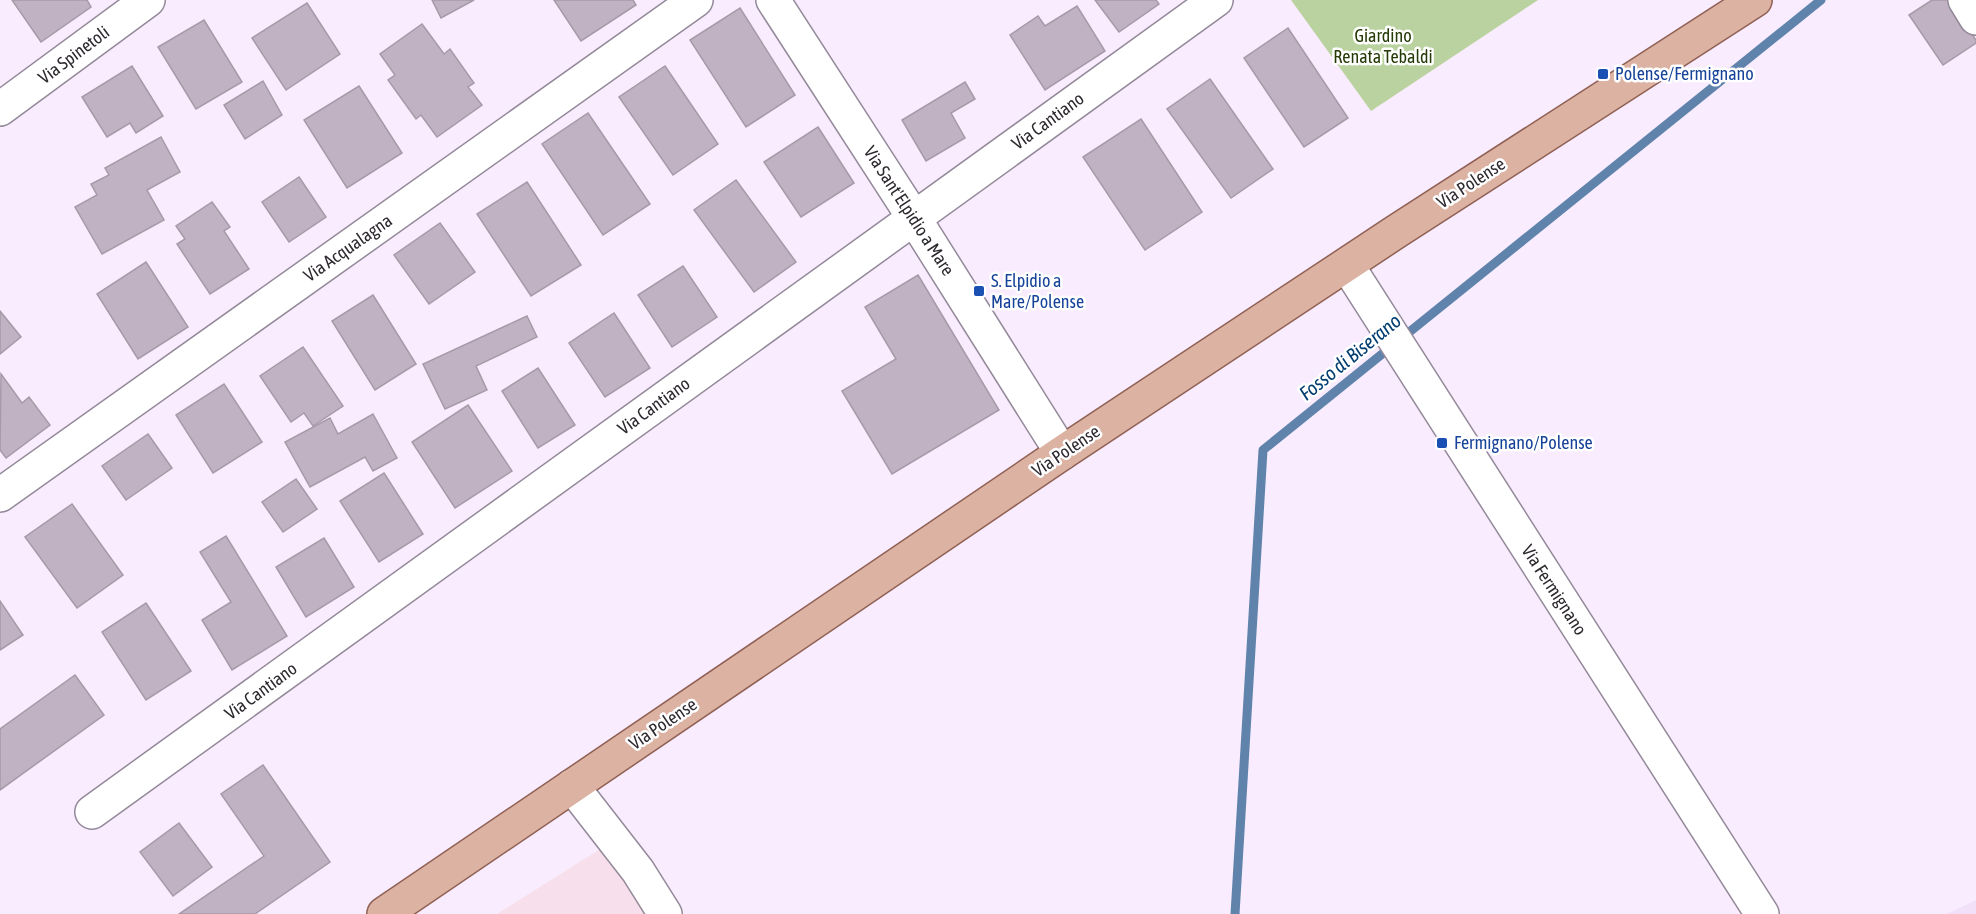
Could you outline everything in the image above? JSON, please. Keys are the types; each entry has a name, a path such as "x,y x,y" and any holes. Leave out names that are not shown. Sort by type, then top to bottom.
{"main road":[{"name":"Via Polense","path":"384,914 1062,453 1407,225 1755,0"}],"street":[{"name":"Via Spinetoli","path":"0,110 148,0"},
{"name":"Via Acqualagna","path":"0,495 696,0"},
{"name":"Via Sant'Elpidio a Mare","path":"773,0 915,218 1062,453"},
{"name":"Via Cantiano","path":"92,812 1216,0"},
{"path":"1965,0 1976,18"},
{"name":"Via Fermignano","path":"1347,265 1762,914"},
{"path":"572,786 638,871 665,914"}],"shaded area":[{"path":"629,831 678,914 497,914"},
{"path":"1976,900 1976,914 1947,914"}],"green space":[{"name":"Giardino Renata Tebaldi","path":"1291,0 1538,0 1371,111"}],"building":[{"path":"12,0 87,0 91,7 41,42"},
{"path":"432,0 474,0 441,18"},
{"path":"554,0 633,0 636,5 581,41"},
{"path":"1095,0 1156,0 1159,4 1119,32"},
{"path":"1932,0 1949,0 1976,40 1976,43 1943,65 1909,15"},
{"path":"307,3 340,54 286,90 252,38"},
{"path":"1077,6 1105,51 1045,90 1010,35 1038,16 1045,26"},
{"path":"740,8 795,95 746,127 690,40"},
{"path":"204,20 242,82 196,109 158,47"},
{"path":"422,24 444,54 450,49 474,83 468,87 482,105 437,137 421,115 416,119 388,80 395,75 380,54"},
{"path":"1288,28 1348,118 1304,147 1244,58"},
{"path":"132,66 163,116 136,133 130,123 107,137 82,97"},
{"path":"665,66 718,144 673,175 619,97"},
{"path":"1210,79 1273,169 1231,198 1167,109"},
{"path":"263,81 282,115 245,139 224,105"},
{"path":"965,82 975,99 951,113 965,138 926,161 902,120"},
{"path":"359,86 402,153 347,188 304,120"},
{"path":"588,113 650,204 603,235 542,144"},
{"path":"1141,119 1202,212 1145,250 1083,157"},
{"path":"818,127 854,183 801,217 764,162"},
{"path":"161,137 180,172 147,190 164,220 102,254 75,207 97,195 91,184 109,175 105,168"},
{"path":"299,177 326,217 289,242 262,202"},
{"path":"736,180 796,262 754,292 694,210"},
{"path":"527,182 581,265 531,296 477,214"},
{"path":"212,202 230,227 224,231 249,269 210,294 177,244 185,239 176,226"},
{"path":"440,223 475,272 429,304 394,255"},
{"path":"146,262 188,327 138,359 97,294"},
{"path":"683,266 717,317 672,347 638,295"},
{"path":"918,275 999,410 892,474 842,391 896,359 865,307"},
{"path":"373,295 416,364 375,390 332,321"},
{"path":"0,311 21,337 0,354"},
{"path":"614,313 650,368 605,397 569,343"},
{"path":"527,316 537,337 476,366 487,390 445,409 423,364"},
{"path":"303,347 343,406 313,426 304,413 291,422 260,376"},
{"path":"538,368 575,425 538,448 502,391"},
{"path":"1,374 22,403 29,397 50,425 6,458 0,450"},
{"path":"224,384 262,442 213,473 176,415"},
{"path":"468,405 512,471 455,508 412,442"},
{"path":"373,414 397,458 373,471 365,457 310,487 285,442 330,418 338,434"},
{"path":"148,434 172,468 126,500 102,466"},
{"path":"384,473 423,534 379,562 340,501"},
{"path":"296,479 317,509 283,532 262,502"},
{"path":"72,504 123,575 77,608 25,537"},
{"path":"226,536 287,636 232,670 202,620 231,602 200,552"},
{"path":"324,538 354,587 306,617 276,567"},
{"path":"0,601 23,635 0,650"},
{"path":"146,603 191,671 146,700 102,632"},
{"path":"75,675 104,715 0,790 0,729"},
{"path":"263,765 330,862 255,914 179,914 264,856 221,794"},
{"path":"179,823 212,867 173,896 140,852"}],"waterway":[{"name":"Fosso di Biserano","path":"1235,914 1263,450 1821,0"}],"place":[{"name":"Polense/Fermignano","path":"1603,74"},
{"name":"S. Elpidio a Mare/Polense","path":"979,291"},
{"name":"Fermignano/Polense","path":"1442,443"}]}
